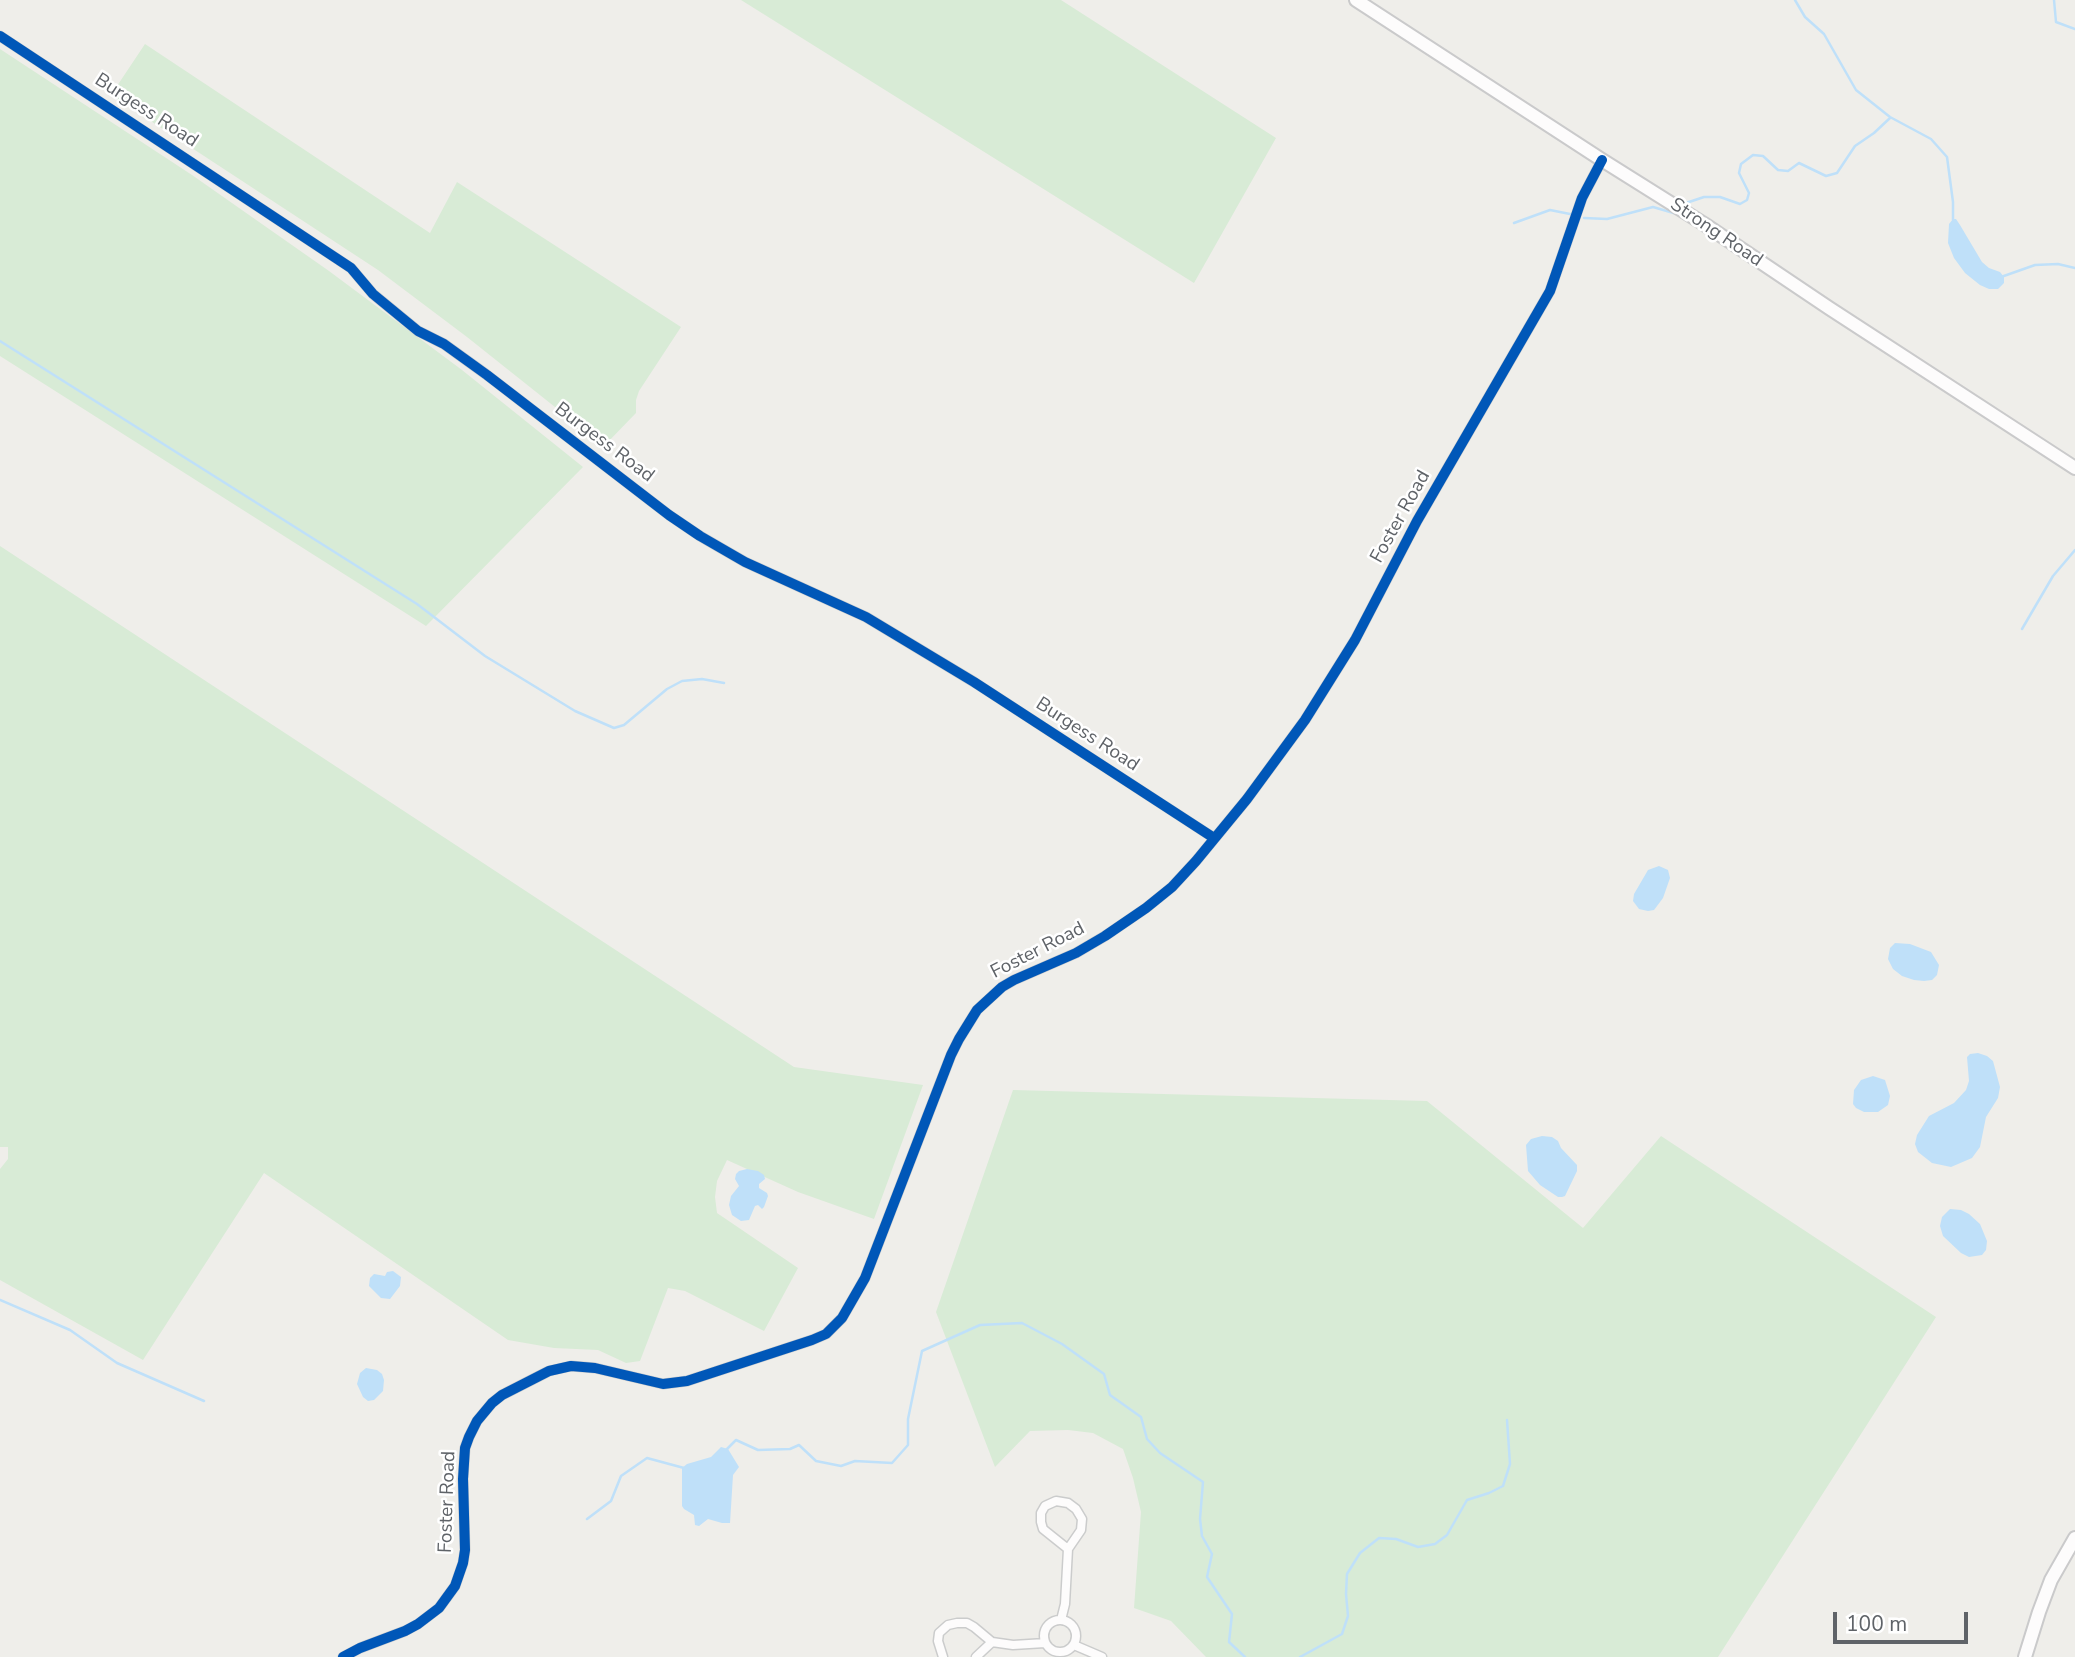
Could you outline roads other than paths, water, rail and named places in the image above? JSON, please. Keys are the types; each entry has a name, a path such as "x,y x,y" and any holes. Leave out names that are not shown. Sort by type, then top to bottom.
{"street":[{"name":"Strong Road","path":"1356,0 1660,195 2075,468"},
{"name":"Burgess Road","path":"0,36 351,268 373,294 418,331 444,344 487,374 700,536 745,562 866,617 974,682 1214,838"},
{"name":"Foster Road","path":"343,1657 418,1624 439,1608 455,1586 465,1550 465,1448 478,1421 502,1395 549,1371 571,1366 595,1368 663,1384 687,1381 812,1340 834,1327 848,1310 864,1278 951,1055 977,1010 1002,987 1014,980 1076,953 1105,936 1146,908 1184,875 1247,799 1305,720 1355,640 1417,521 1550,291 1583,198 1602,160"},
{"path":"1061,1620 1065,1604 1068,1549 1081,1530 1082,1519 1068,1503 1056,1501 1045,1506 1041,1513 1041,1522 1044,1529 1068,1549"},
{"path":"2025,1657 2051,1580 2075,1538"},
{"path":"1061,1620 1069,1622 1076,1632 1074,1645 1069,1650 1058,1653 1047,1647 1044,1631 1049,1623 1061,1620"},
{"path":"943,1657 937,1641 939,1633 948,1625 967,1623 992,1642 1013,1645 1045,1643"},
{"path":"976,1657 992,1642"},
{"path":"1074,1645 1102,1657"}],"water":[{"path":"1956,219 1982,262 2004,277 2004,283 1998,289 1980,285 1965,273 1954,258 1948,243 1949,224"},
{"path":"1659,866 1668,870 1670,878 1663,898 1654,910 1639,909 1633,901 1634,894 1648,870"},
{"path":"1895,943 1910,944 1931,952 1939,965 1937,975 1932,980 1924,981 1902,976 1893,969 1888,959 1890,948"},
{"path":"1978,1053 1993,1061 2000,1087 1998,1098 1986,1117 1980,1147 1972,1158 1951,1167 1932,1163 1918,1152 1915,1144 1917,1135 1929,1116 1954,1103 1966,1090 1969,1081 1967,1057"},
{"path":"1873,1076 1885,1080 1890,1096 1888,1105 1878,1112 1864,1112 1853,1104 1854,1090 1861,1080"},
{"path":"1542,1136 1558,1141 1577,1165 1577,1171 1565,1196 1558,1197 1540,1185 1528,1171 1526,1145 1531,1139"},
{"path":"747,1169 764,1175 765,1179 759,1184 759,1188 768,1196 762,1209 758,1205 755,1206 749,1220 741,1221 732,1215 729,1205 731,1196 739,1186 735,1179 736,1174"},
{"path":"1950,1209 1969,1214 1980,1224 1987,1241 1982,1255 1969,1257 1943,1236 1940,1226 1942,1217"},
{"path":"393,1271 401,1277 400,1286 390,1299 381,1298 369,1286 370,1278 374,1274 385,1276 387,1272"},
{"path":"366,1368 377,1370 384,1380 383,1391 374,1400 368,1401 357,1384 360,1373"},
{"path":"721,1447 728,1449 739,1467 733,1475 730,1523 708,1519 699,1526 695,1525 694,1515 682,1506 682,1468 711,1457"}],"waterway":[{"path":"1795,0 1805,17 1824,34 1856,90 1890,117 1931,139 1947,157 1953,220"},
{"path":"2054,0 2056,22 2075,29"},
{"path":"1686,203 1704,197 1720,197 1740,204 1747,200 1749,193 1739,173 1741,164 1753,155 1763,156 1778,170 1788,171 1799,163 1826,176 1837,173 1855,146 1890,118"},
{"path":"1584,218 1607,219 1653,207 1677,214"},
{"path":"1514,223 1550,210 1570,214"},
{"path":"2001,277 2035,265 2058,264 2075,268"},
{"path":"0,341 417,604 485,656 575,711 614,728 624,725 667,689 682,681 702,679 724,683"},
{"path":"2022,629 2053,576 2075,550"},
{"path":"0,1300 70,1330 117,1363 204,1401"},
{"path":"726,1450 736,1440 758,1450 790,1449 799,1445 816,1461 841,1466 855,1461 892,1463 908,1445 908,1419 922,1351 980,1325 1022,1323 1062,1344 1104,1374 1110,1395 1141,1417 1147,1439 1160,1453 1203,1482 1200,1519 1202,1536 1212,1554 1207,1577 1232,1614 1229,1642 1245,1657"},
{"path":"1300,1657 1342,1634 1348,1616 1347,1574 1360,1553 1379,1538 1396,1539 1418,1547 1435,1544 1447,1535 1467,1500 1503,1486 1510,1464 1507,1420"},
{"path":"587,1519 611,1501 621,1476 647,1458 684,1468"}]}
